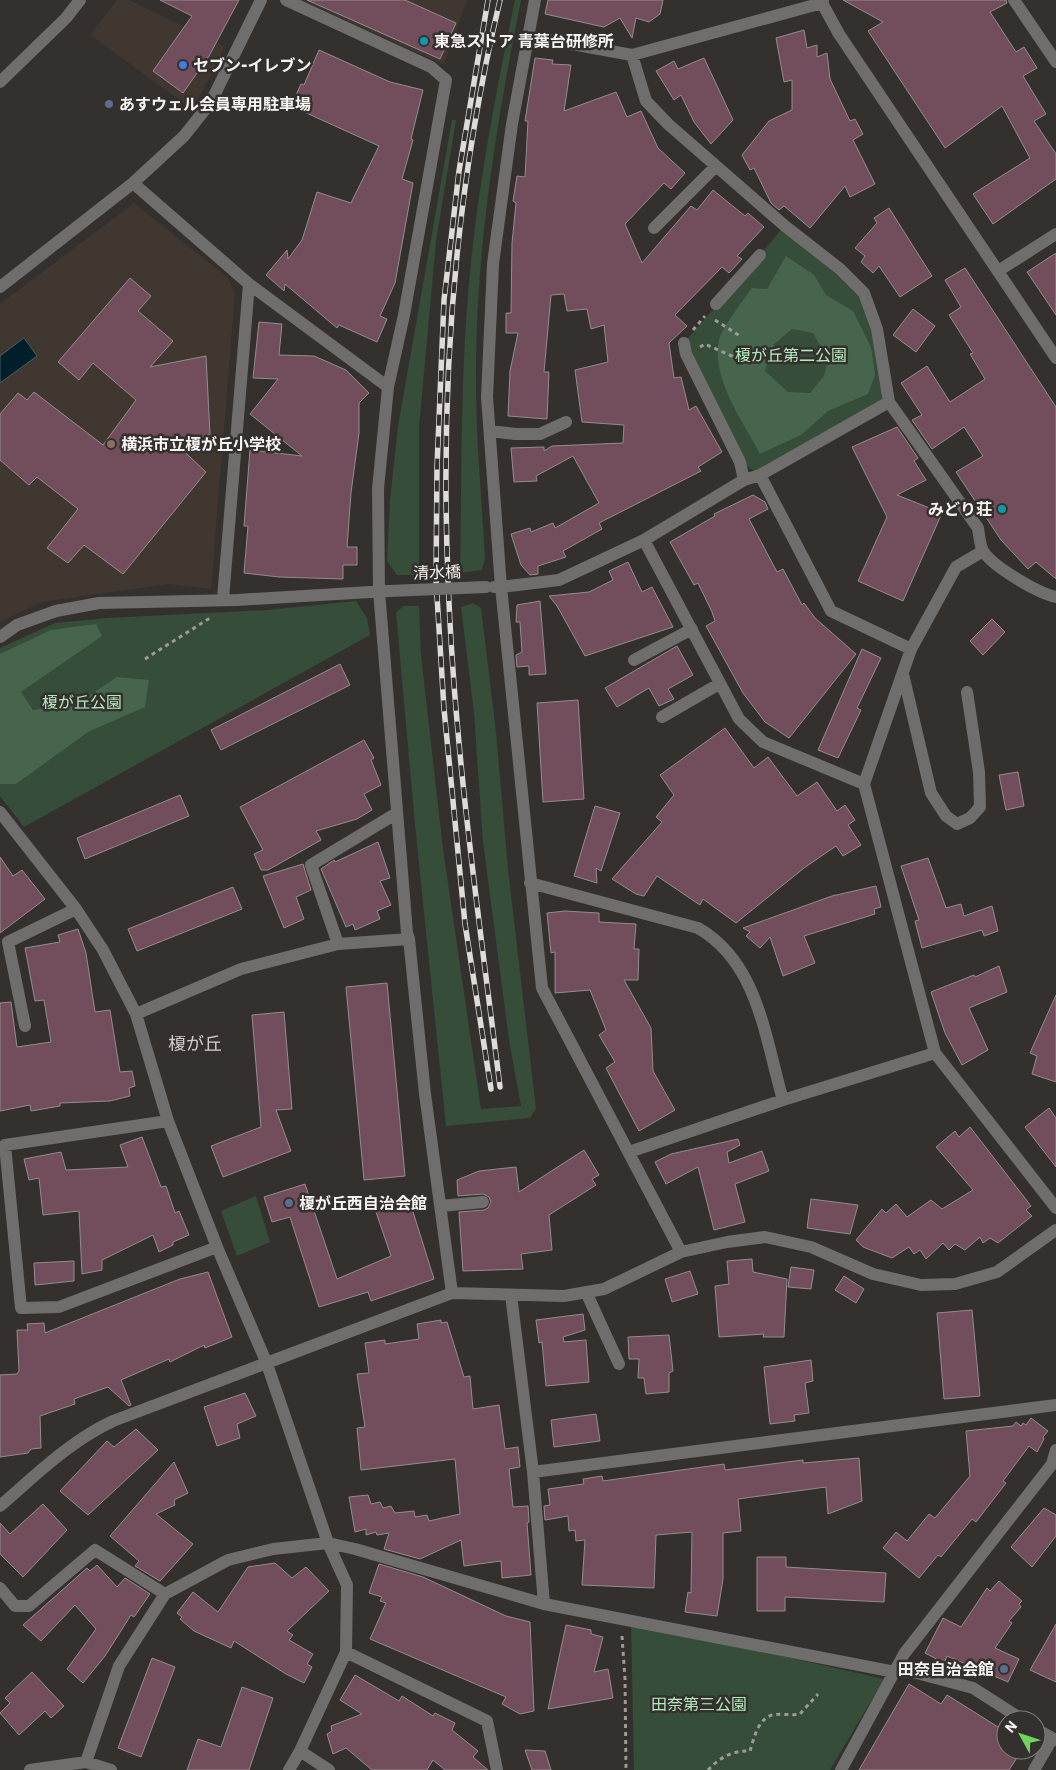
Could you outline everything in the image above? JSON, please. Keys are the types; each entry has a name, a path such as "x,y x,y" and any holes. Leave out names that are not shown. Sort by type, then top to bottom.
{"street":[{"path":"0,82 66,18 80,0"},
{"path":"0,287 133,183 184,136 207,107 261,0"},
{"path":"286,0 432,67 446,80 404,315 388,387 378,489 397,813 407,933 410,939 424,1094 452,1293"},
{"path":"535,0 512,124 493,264 487,397 500,587 542,988 681,1252"},
{"path":"1014,0 1056,62"},
{"path":"528,36 632,55 822,2 850,50 1056,358"},
{"path":"632,55 646,102 716,166 840,269 864,293 877,329 889,402 978,528 983,551 1012,576 1044,594 1056,597"},
{"path":"654,228 716,166"},
{"path":"133,183 249,284 388,387"},
{"path":"998,271 1056,234"},
{"path":"716,304 760,255"},
{"path":"223,599 249,284"},
{"path":"685,348 740,462 744,480"},
{"name":"清水橋","path":"0,637 17,625 48,614 99,603 237,600 384,591 500,587 559,580 644,540 744,480 760,475 889,402"},
{"path":"490,431 540,434 566,422"},
{"path":"760,475 831,610 911,649"},
{"path":"644,540 739,719 763,742 864,784"},
{"path":"983,551 956,567 911,649 864,784 934,1053 1056,1208"},
{"path":"634,660 692,629"},
{"path":"903,673 932,793 946,816 957,824 970,818 980,807 979,772 967,692"},
{"path":"662,717 719,684"},
{"path":"0,812 76,908 103,950 136,1014 168,1120 217,1248 266,1364 328,1543 347,1585 346,1652 290,1770"},
{"path":"338,944 311,865 397,813"},
{"path":"530,883 698,928 715,938 734,958 751,987 783,1100"},
{"path":"25,1026 8,942 76,908"},
{"path":"136,1014 241,969 338,944 410,939"},
{"path":"629,1152 783,1100 934,1053"},
{"path":"168,1120 5,1145 21,1308 59,1307 217,1248"},
{"path":"441,1206 484,1202"},
{"path":"0,1506 66,1448 89,1432 121,1418 452,1293 564,1296 604,1289 681,1252 726,1242 766,1237 811,1247 883,1276 921,1285 955,1284 998,1272 1056,1230"},
{"path":"586,1292 619,1364"},
{"path":"511,1295 533,1472 544,1604"},
{"path":"533,1472 1056,1405"},
{"path":"841,1770 904,1654 1052,1464 1056,1450"},
{"path":"86,1762 119,1666 165,1594 228,1560 273,1549 328,1543 355,1548 544,1604 895,1672 909,1672 973,1688 1007,1710"},
{"path":"0,1588 15,1606 29,1606 95,1550 165,1594"},
{"path":"346,1652 487,1721 497,1770"},
{"path":"1034,1770 1054,1740"},
{"path":"300,1751 329,1770"},
{"path":"30,1770 86,1762 111,1770"}],"path":[{"path":"685,348 706,315 716,304"},
{"path":"706,315 740,336"},
{"path":"685,348 705,344 734,357"},
{"path":"145,659 237,600"},
{"path":"620,1619 625,1679 626,1770"},
{"path":"708,1770 717,1760 740,1750 750,1751 755,1735 764,1719 774,1714 787,1716 800,1714 818,1694"}],"shaded area":[{"path":"117,0 129,0 224,46 220,59 192,109 90,35"},
{"name":"東急ストア 青葉台研修所","path":"302,0 467,0 444,65"},
{"name":"横浜市立榎が丘小学校","path":"134,203 227,277 235,293 211,589 169,584 42,602 0,622 0,304"}],"green space":[{"path":"515,0 521,0 503,94 483,238 479,286 476,404 485,559 482,570 460,573 463,378 467,301 479,196"},
{"path":"452,120 456,120 436,241 419,428 419,575 397,575 387,561 390,500 398,426"},
{"name":"榎が丘第二公園","path":"781,230 864,293 889,402 760,475 740,462 684,343"},
{"path":"786,256 814,275 826,295 853,311 871,347 875,375 868,394 828,411 801,435 760,454 737,414 724,385 718,355 719,340 728,321 752,288 767,289","holes":["792,329 813,333 828,360 824,376 810,393 788,392 765,371 774,344"]},
{"name":"榎が丘公園","path":"356,601 367,618 370,635 24,827 0,796 0,648 55,623 107,618 267,610"},
{"path":"473,603 481,608 496,732 508,869 536,1109 530,1118 446,1126 415,825 396,612 404,606 419,606 421,655 443,849 481,1109 521,1106 509,1040 483,842 474,713 461,607"},
{"path":"96,624 102,636 21,692 33,710 75,705 117,677 149,680 145,707 88,732 16,784 0,784 0,654 51,630"},
{"path":"256,1196 270,1242 237,1256 221,1211"},
{"name":"田奈第三公園","path":"631,1622 884,1679 830,1770 634,1770"}],"water":[{"path":"24,338 37,356 0,383 0,356"}],"building":[{"path":"160,0 239,0 209,56 183,93 153,71 192,16"},
{"name":"東急ストア 青葉台研修所","path":"307,0 405,0 456,23 440,59"},
{"path":"548,0 663,0 660,14 649,22 636,18 632,38 620,18 604,27 545,14"},
{"path":"843,0 1006,0 1007,3 990,12 1016,52 1024,47 1037,68 1023,76 1046,114 1034,121 1056,154 1056,179 993,224 973,194 1030,158 1002,106 945,148 868,31 883,22"},
{"path":"804,30 807,48 817,45 817,57 827,53 830,79 850,121 855,119 863,134 853,140 875,184 850,197 845,186 810,228 784,206 779,210 771,203 754,168 750,170 742,155 769,121 792,110 792,80 784,82 776,38"},
{"path":"319,50 390,82 423,90 411,139 413,140 402,179 413,183 395,283 380,316 387,319 377,342 339,325 337,328 285,284 284,291 266,275 287,250 288,259 302,240 317,192 351,203 379,146 291,106 301,84 304,85"},
{"path":"535,58 553,60 552,64 571,65 564,111 616,92 627,117 641,111 658,148 685,173 671,189 664,183 625,224 642,263 691,206 697,210 713,190 745,216 748,213 764,227 737,256 742,259 729,273 722,267 675,315 687,326 669,343 674,378 681,377 689,410 696,406 722,452 698,467 701,471 599,523 602,529 563,551 566,557 538,566 538,574 530,575 521,565 511,534 530,528 531,532 553,523 555,528 599,503 573,456 536,476 537,481 514,482 511,448 544,447 544,451 552,446 623,443 624,425 582,422 575,370 608,362 604,325 591,329 587,309 567,311 564,294 551,295 544,372 549,372 547,419 508,416 510,371 518,333 506,333 506,313 511,313 512,243 516,203 513,201 517,176 525,177 528,121 525,121"},
{"path":"704,58 733,120 711,144 694,122 681,95 674,100 656,71 674,61 678,69"},
{"path":"889,208 932,276 900,297 879,266 873,273 861,262 865,256 855,248 877,223 874,218"},
{"path":"1056,253 1056,315 1027,272"},
{"path":"965,268 1056,407 1056,579 1036,562 1028,569 1001,540 956,472 983,456 964,427 932,449 912,420 922,415 901,383 927,366 950,402 985,379 970,354 973,353 949,315 961,307 945,280"},
{"path":"130,278 151,296 138,311 173,341 150,367 206,356 210,435 174,442 206,472 123,574 84,545 68,563 47,548 78,509 37,477 29,485 0,460 0,414 18,393 27,400 34,392 103,445 136,400 93,363 79,380 58,362"},
{"path":"913,309 935,326 916,352 893,335"},
{"path":"259,322 282,324 279,355 314,356 346,370 369,393 359,403 359,433 351,493 347,547 357,547 357,565 343,565 343,579 279,577 244,573 248,526 244,526 250,450 302,456 250,414 278,379 253,378"},
{"path":"897,427 918,458 914,461 926,480 897,495 942,513 903,601 858,581 887,517 852,447"},
{"path":"753,495 765,502 768,509 749,519 777,572 783,569 802,605 804,603 815,618 856,654 789,738 765,722 743,693 706,626 715,621 698,583 694,585 670,542 715,516 714,514"},
{"path":"628,562 642,592 652,587 673,627 585,656 557,606 549,596 589,592 613,580 609,571"},
{"path":"540,601 546,674 529,675 529,666 517,667 516,655 522,652 520,622 516,622 517,605"},
{"path":"992,619 1005,632 983,655 970,641"},
{"path":"677,646 693,675 668,689 674,699 659,706 649,688 617,707 605,688"},
{"path":"862,649 881,658 857,708 861,710 838,758 818,750"},
{"path":"340,664 350,685 221,750 211,730"},
{"path":"578,700 584,799 543,802 537,703"},
{"path":"725,728 754,768 768,757 797,796 817,782 837,811 845,805 855,820 848,825 861,845 843,856 836,846 804,868 736,923 703,899 700,905 657,876 644,896 636,894 612,879 662,822 656,817 674,795 660,775"},
{"path":"364,740 374,758 371,760 381,785 364,794 372,810 357,819 316,831 321,840 268,870 261,870 254,854 263,850 240,807"},
{"path":"1018,772 1024,806 1006,810 999,775"},
{"path":"180,795 189,816 85,859 77,838"},
{"path":"595,806 620,813 601,871 596,868 597,883 574,876"},
{"path":"378,842 390,878 380,881 391,905 377,911 380,919 355,930 353,924 346,927 321,869 334,860 335,862"},
{"path":"0,857 13,876 22,870 45,899 0,933"},
{"path":"928,858 946,908 961,904 964,916 992,906 998,931 984,936 982,930 922,948 915,921 919,920 901,866"},
{"path":"303,864 311,890 296,897 304,919 284,928 263,876"},
{"path":"876,886 881,907 874,909 875,914 804,936 815,963 783,976 770,937 760,948 746,936 750,932 743,928 832,896"},
{"path":"233,887 242,909 137,951 128,929"},
{"path":"565,911 599,913 599,922 636,924 634,949 639,949 638,980 624,980 651,1028 653,1071 675,1110 639,1131 606,1068 615,1062 599,1035 606,1030 590,990 555,993 555,952 551,953 547,913"},
{"path":"78,929 86,953 95,1012 110,1010 120,1072 132,1071 135,1086 129,1088 130,1096 110,1101 60,1103 60,1106 31,1111 30,1105 0,1111 0,1003 11,1002 17,1047 51,1042 44,1000 35,1001 25,948 60,942 58,935"},
{"path":"999,966 1007,992 969,1008 988,1050 962,1065 945,1033 931,992 974,975 975,977"},
{"path":"387,983 405,1176 364,1180 346,987"},
{"path":"1056,995 1056,1082 1032,1074 1037,1056 1030,1053"},
{"path":"284,1012 292,1109 276,1110 291,1151 223,1177 211,1146 261,1127 252,1015"},
{"path":"1049,1108 1056,1118 1056,1167 1025,1127"},
{"path":"970,1127 1031,1206 1026,1210 1032,1216 998,1243 990,1238 983,1243 980,1237 965,1250 955,1244 949,1250 943,1243 926,1259 920,1250 914,1254 909,1247 892,1258 863,1247 856,1240 882,1209 886,1213 896,1204 907,1217 931,1200 942,1209 973,1190 936,1147 955,1131 959,1137"},
{"path":"142,1137 161,1187 166,1186 175,1213 179,1211 189,1235 173,1242 173,1245 159,1252 153,1235 102,1260 102,1270 82,1274 79,1211 43,1215 39,1178 29,1180 24,1159 61,1152 66,1170 128,1167 120,1145"},
{"path":"738,1139 740,1145 727,1152 729,1163 762,1151 769,1171 735,1184 745,1222 714,1230 698,1167 666,1184 655,1162 671,1154"},
{"path":"584,1150 599,1175 592,1179 596,1185 549,1215 552,1250 521,1254 523,1269 463,1271 459,1212 484,1210 488,1208 491,1202 489,1197 483,1194 458,1196 457,1180 479,1171 516,1167 519,1192"},
{"path":"305,1184 337,1279 391,1256 376,1212 409,1199 434,1279 371,1301 368,1292 319,1307 290,1217 272,1222 264,1197"},
{"path":"811,1199 858,1205 850,1234 807,1228"},
{"path":"752,1259 753,1272 787,1279 784,1337 763,1337 764,1334 719,1337 715,1286 729,1284 727,1261"},
{"path":"74,1261 74,1281 35,1285 34,1263"},
{"path":"791,1267 814,1270 811,1289 788,1287"},
{"path":"690,1271 698,1294 672,1302 665,1279"},
{"path":"208,1272 232,1337 205,1348 204,1345 170,1362 169,1359 121,1380 131,1405 129,1406 108,1387 74,1399 75,1404 40,1416 41,1448 31,1449 28,1453 0,1457 0,1375 17,1374 19,1371 17,1330 28,1330 27,1324 44,1323 45,1333 180,1279"},
{"path":"844,1276 864,1289 856,1303 835,1290"},
{"path":"972,1310 980,1396 944,1399 937,1313"},
{"path":"583,1314 585,1330 563,1337 564,1342 586,1340 589,1382 546,1386 542,1342 539,1343 536,1320"},
{"path":"441,1320 441,1323 447,1322 464,1377 470,1376 473,1409 499,1405 505,1449 518,1447 520,1467 509,1469 513,1507 528,1506 529,1522 527,1523 531,1575 502,1578 501,1561 464,1566 461,1540 420,1559 384,1549 389,1533 377,1535 376,1532 366,1535 366,1529 355,1532 349,1497 368,1495 371,1504 380,1502 383,1508 391,1506 395,1513 414,1511 415,1517 427,1515 429,1521 460,1514 455,1459 361,1470 357,1428 365,1427 357,1374 369,1373 365,1343 385,1340 385,1344 419,1339 417,1324"},
{"path":"669,1335 673,1371 669,1373 669,1392 646,1394 644,1378 638,1378 639,1359 629,1359 628,1337"},
{"path":"811,1360 813,1381 805,1383 809,1413 794,1415 795,1421 770,1424 764,1367"},
{"path":"245,1393 256,1416 237,1424 240,1438 217,1446 204,1407"},
{"path":"596,1414 600,1441 554,1447 551,1420"},
{"path":"1031,1418 1048,1431 1043,1437 1044,1439 1037,1452 1029,1446 1003,1481 1006,1483 976,1522 972,1519 941,1557 938,1555 919,1578 883,1548 896,1532 907,1541 929,1514 935,1518 970,1476 966,1431 1013,1426 1016,1422 1021,1426 1023,1423 1026,1425"},
{"path":"136,1429 158,1450 88,1515 60,1491 107,1441 114,1447"},
{"path":"859,1458 862,1501 828,1514 826,1487 738,1499 741,1531 723,1533 723,1579 717,1616 685,1612 688,1592 691,1593 692,1532 656,1535 654,1588 582,1585 585,1540 576,1541 575,1530 569,1531 568,1516 545,1520 544,1506 550,1505 548,1489 584,1484 583,1479 602,1476 603,1481 724,1464 725,1470 803,1460 803,1463"},
{"path":"174,1462 188,1493 174,1500 175,1505 156,1514 193,1544 160,1581 135,1566 139,1561 110,1536"},
{"path":"43,1504 67,1530 23,1577 0,1554 0,1523 10,1534"},
{"path":"1044,1508 1056,1515 1056,1536 1032,1567 1011,1547"},
{"path":"757,1557 786,1557 786,1567 886,1573 884,1602 785,1597 785,1611 757,1611"},
{"path":"275,1563 292,1578 306,1567 329,1591 287,1631 293,1635 289,1640 313,1654 307,1664 312,1667 304,1683 286,1674 234,1641 231,1648 194,1631 180,1619 182,1617 177,1613 193,1592 218,1612 248,1567"},
{"path":"379,1564 423,1577 506,1616 530,1622 534,1711 520,1714 502,1704 506,1697 370,1639 386,1603 380,1601 382,1597 369,1593"},
{"path":"97,1565 117,1587 125,1578 150,1594 134,1617 131,1615 105,1656 83,1683 67,1669 96,1629 75,1605 41,1641 23,1625 87,1568 90,1571"},
{"path":"999,1581 1022,1601 1019,1604 1021,1607 1009,1621 1012,1623 995,1648 1019,1659 1008,1682 947,1656 944,1663 925,1653 943,1618 961,1627 987,1588 990,1591"},
{"path":"1056,1624 1056,1682 1030,1670"},
{"path":"566,1625 591,1630 591,1634 603,1637 594,1672 608,1669 613,1698 548,1709"},
{"path":"152,1658 175,1667 141,1757 118,1748"},
{"path":"32,1672 64,1706 51,1718 45,1711 19,1735 0,1713 10,1703 5,1698"},
{"path":"355,1675 399,1701 402,1696 433,1716 435,1713 455,1723 452,1730 478,1751 473,1757 488,1770 445,1770 433,1760 427,1770 372,1770 346,1748 333,1754 327,1734 332,1731 331,1726 362,1714 340,1700"},
{"path":"909,1684 941,1704 947,1695 996,1726 996,1760 1016,1760 1009,1770 859,1770"},
{"path":"242,1687 273,1698 249,1770 187,1770 198,1739 221,1747"},
{"path":"525,1750 545,1751 551,1770 532,1770"}],"railway":[{"path":"488,0 459,171 444,300 437,467 436,580 444,709 465,924 491,1089"},
{"path":"500,0 472,142 462,215 454,287 446,433 448,578 456,706 476,897 500,1087"}],"place":[{"name":"東急ストア 青葉台研修所","path":"424,41"},
{"name":"セブン-イレブン","path":"183,65"},
{"name":"あすウェル会員専用駐車場","path":"109,104"},
{"name":"横浜市立榎が丘小学校","path":"111,444"},
{"name":"みどり荘","path":"1002,509"},
{"name":"榎が丘西自治会館","path":"289,1203"},
{"name":"田奈自治会館","path":"1004,1669"}],"district":[{"name":"榎が丘","path":"195,1044"}]}
